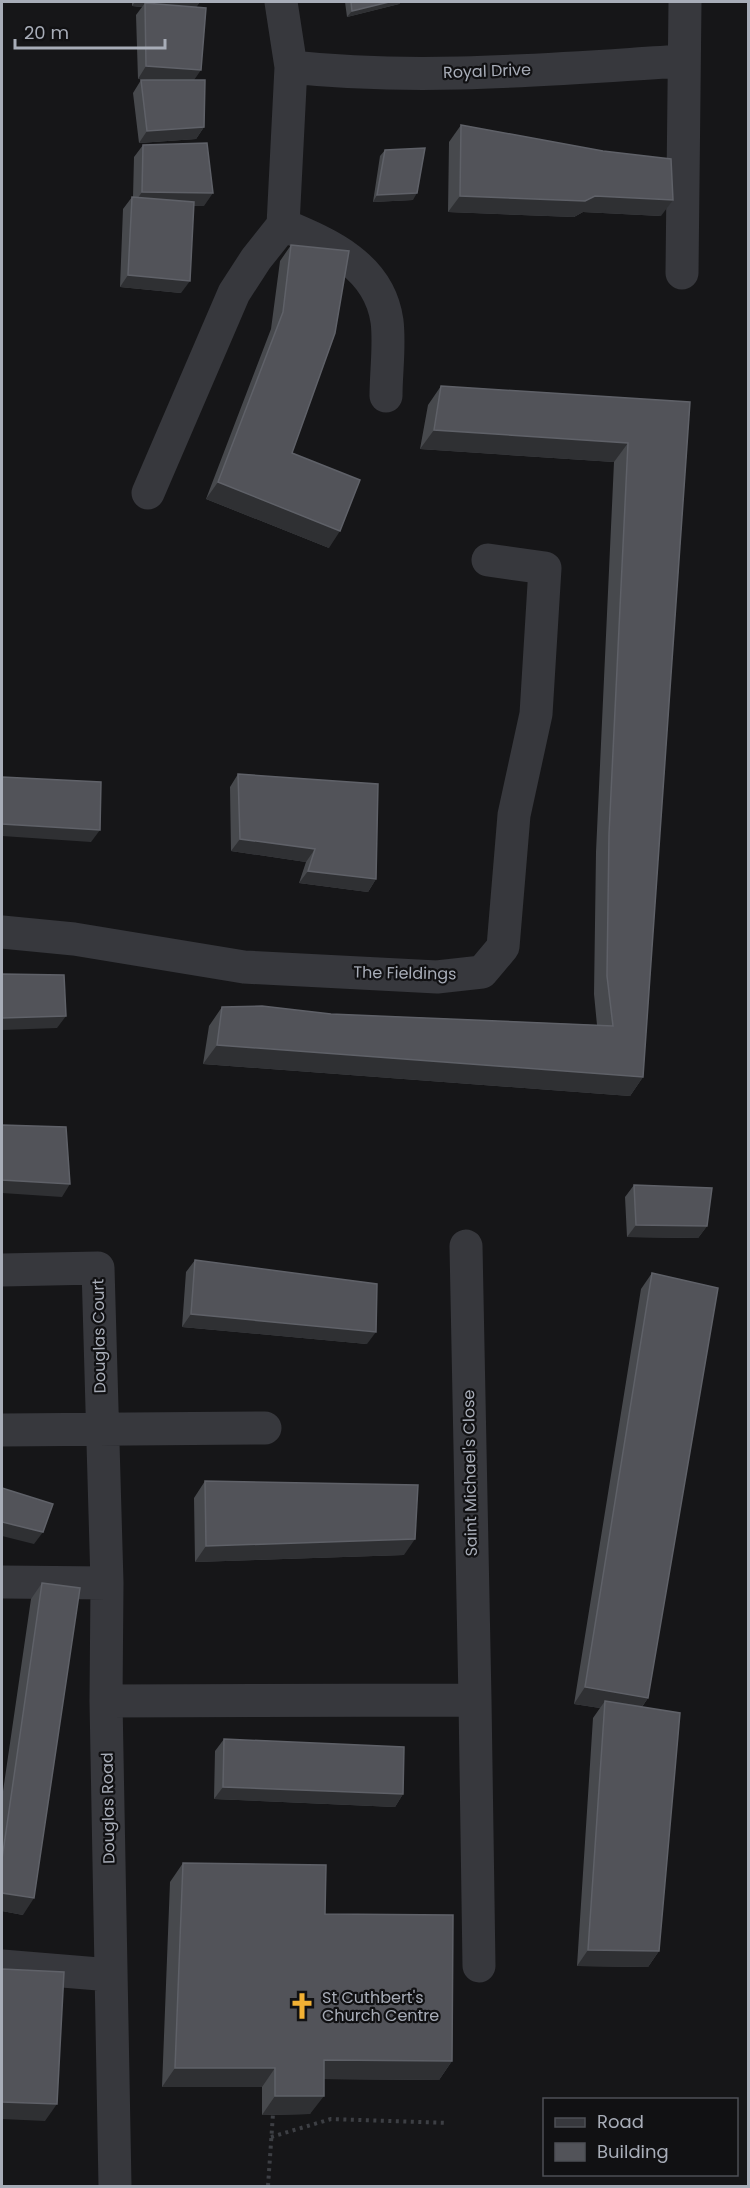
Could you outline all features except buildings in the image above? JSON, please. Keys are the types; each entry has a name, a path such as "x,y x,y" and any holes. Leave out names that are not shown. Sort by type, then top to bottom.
{"street":[{"path":"148,494 234,293 256,259 283,225 291,67 281,2"},
{"path":"682,273 685,2"},
{"name":"Royal Drive","path":"291,67 339,72 487,73 683,61"},
{"path":"283,225 330,244 360,266 372,284 387,321 386,396"},
{"name":"The Fieldings","path":"2,932 75,939 244,967 437,977 482,972 503,948 514,815 536,714 545,568 488,560"},
{"name":"Saint Michael's Close","path":"466,1246 479,1966"},
{"name":"Douglas Court","path":"2,1270 98,1268 101,1429"},
{"path":"2,1430 265,1428"},
{"name":"Douglas Road","path":"101,1429 107,1583 106,1701 115,2187"},
{"path":"2,1582 107,1583"},
{"path":"106,1701 475,1700"},
{"path":"2,1966 111,1975"}],"path":[{"path":"268,2187 273,2114"},
{"path":"271,2137 331,2119 448,2123"}],"place":[{"name":"St Cuthbert's Church Centre","path":"302,2006"}]}
